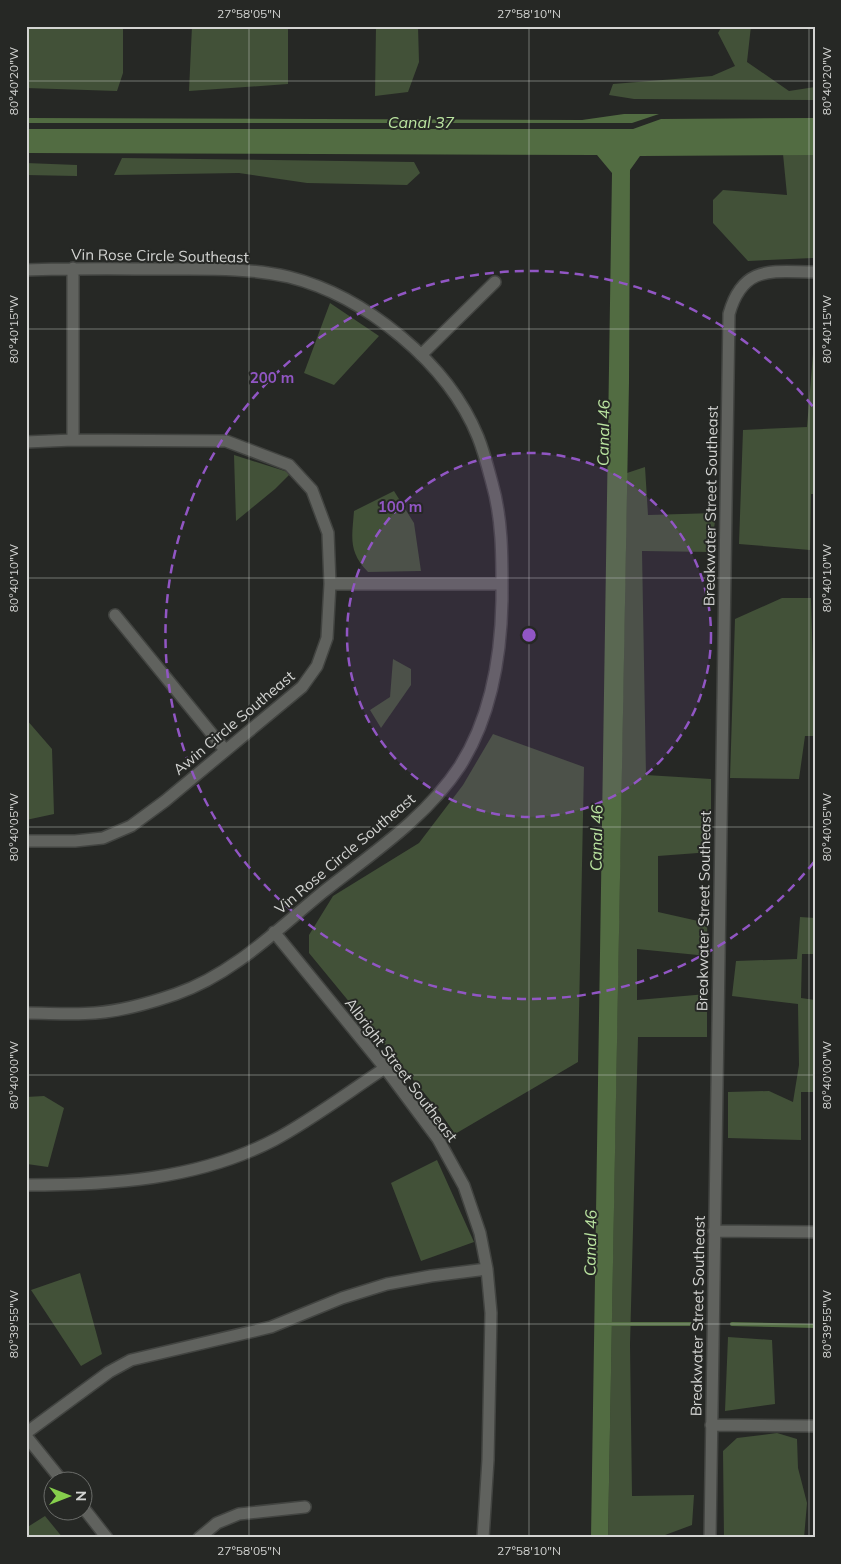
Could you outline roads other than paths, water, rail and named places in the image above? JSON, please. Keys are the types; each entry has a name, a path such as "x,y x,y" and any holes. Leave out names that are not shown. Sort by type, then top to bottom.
{"street":[{"name":"Vin Rose Circle Southeast","path":"26,270 73,268 232,269 289,277 347,299 386,324 421,355 454,393 477,435 494,487 502,546 501,636 494,678 480,726 460,765 437,795 406,826 221,972 180,993 135,1007 95,1013 26,1013"},
{"path":"73,268 73,440"},
{"name":"Breakwater Street Southeast","path":"710,1538 729,314 733,299 740,287 751,277 772,272 815,272"},
{"path":"421,355 495,282"},
{"name":"Awin Circle Southeast","path":"26,442 73,440 226,441 288,465 312,490 328,533 330,584 328,638 317,666 302,687 164,802 131,826 104,838 75,841 26,841"},
{"path":"330,584 502,584"},
{"path":"114,615 225,750"},
{"name":"Albright Street Southeast","path":"274,932 385,1068 438,1139 464,1186 480,1233 487,1269 490,1333 488,1460 483,1538"},
{"path":"26,1185 96,1185 143,1180 218,1163 274,1140 385,1068"},
{"path":"714,1231 815,1232"},
{"path":"55,1472 26,1434 109,1372 131,1360 271,1327 342,1298 387,1284 487,1269"},
{"path":"711,1425 815,1426"},
{"path":"199,1538 217,1523 239,1514 305,1507"},
{"path":"92,1518 108,1538"}],"water":[{"name":"Canal 37","path":"624,114 659,114 632,123 26,123 26,118 582,120"},
{"path":"815,118 815,155 640,156 630,170 629,382 608,1538 591,1538 612,173 597,155 26,153 26,129 633,129 661,119"}],"waterway":[{"path":"608,1324 698,1324"},
{"path":"732,1324 815,1326"}],"water label":[{"name":"Canal 46","path":"603,433"},
{"name":"Canal 46","path":"596,838"},
{"name":"Canal 46","path":"590,1243"}]}
